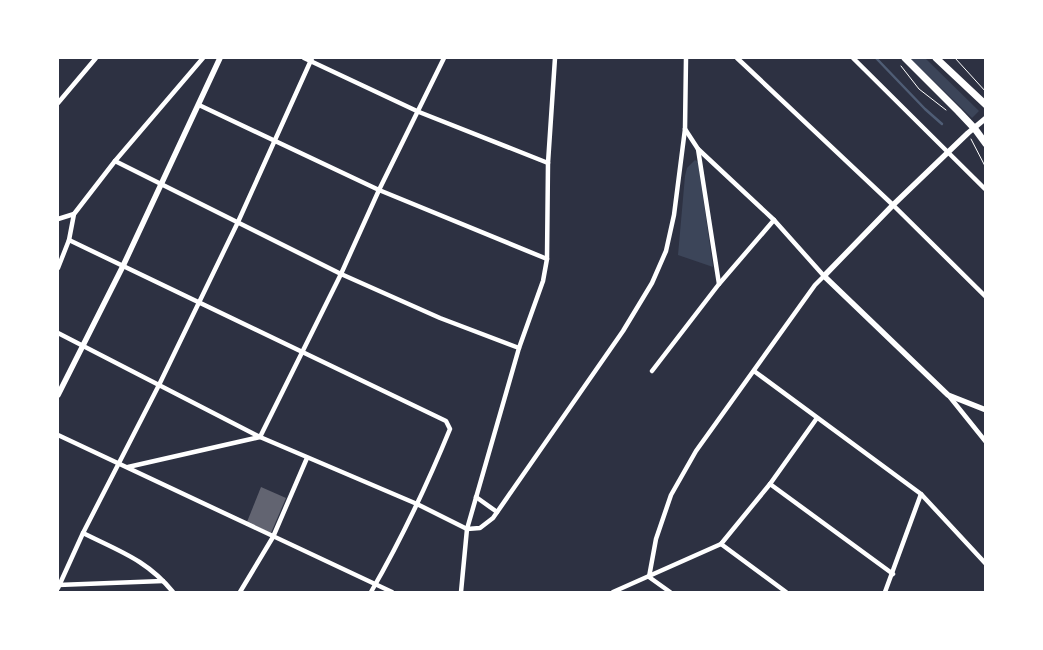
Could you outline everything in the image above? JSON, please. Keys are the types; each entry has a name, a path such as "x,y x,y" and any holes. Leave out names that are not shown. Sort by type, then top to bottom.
{"main road":[{"path":"905,58 971,131 986,144"},
{"path":"936,58 986,106"}],"street":[{"path":"58,103 96,58"},
{"path":"58,268 69,240 74,214 115,161 203,58"},
{"path":"58,395 123,266 220,58"},
{"path":"304,58 311,59 419,112 548,164"},
{"path":"260,437 341,274 379,190 444,58"},
{"path":"460,592 466,529 519,348 543,281 547,259 548,164 555,58"},
{"path":"58,333 260,437 417,504 466,529 480,528 487,524 497,512 623,331 652,283 666,251 674,214 685,129 686,58"},
{"path":"737,58 893,205 986,297"},
{"path":"853,58 985,189"},
{"path":"164,581 58,586 83,533 159,386 238,222 311,59"},
{"path":"198,105 379,190 547,259"},
{"path":"649,577 656,539 671,494 696,451 815,285 893,205 986,118"},
{"path":"685,129 698,149 774,220 824,276 948,395 986,442"},
{"path":"698,149 719,284"},
{"path":"115,161 341,274 440,318 519,348"},
{"path":"58,220 74,214"},
{"path":"652,371 719,284 774,220"},
{"path":"69,240 446,421 450,429 417,504 371,592"},
{"path":"754,371 921,494 986,564"},
{"path":"948,395 986,410"},
{"path":"613,592 721,544 770,484 817,418"},
{"path":"58,434 392,592"},
{"path":"128,467 260,437"},
{"path":"240,592 273,536 307,458"},
{"path":"770,484 893,574"},
{"path":"888,592 921,494"},
{"path":"476,497 497,512"},
{"path":"83,533 140,561 174,592"},
{"path":"721,544 786,592"},
{"path":"649,577 670,592"}],"path":[{"path":"955,58 986,92"},
{"path":"900,64 919,89 950,113"},
{"path":"971,131 986,168"}],"shaded area":[{"path":"910,58 925,58 979,111 972,118"},
{"path":"695,160 698,162 713,267 678,255 685,176 687,168"}],"building":[{"path":"261,487 286,498 271,533 247,522"}],"waterway":[{"path":"876,58 942,124"}]}
